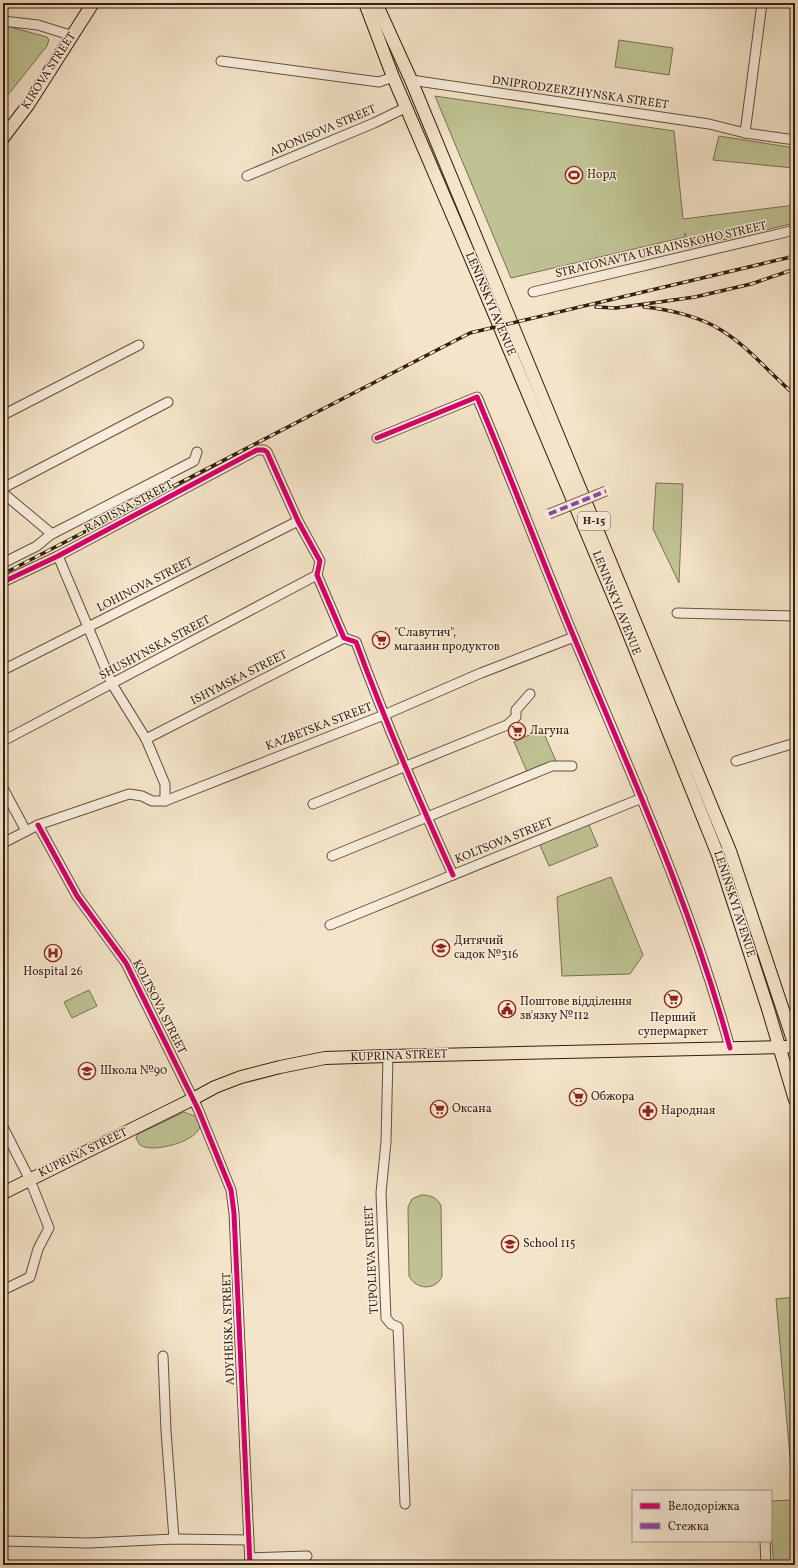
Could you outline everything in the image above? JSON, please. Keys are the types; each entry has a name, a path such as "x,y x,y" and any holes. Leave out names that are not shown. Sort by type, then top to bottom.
{"main road":[{"name":"KIROVA STREET","path":"3,138 28,105 93,3"},
{"name":"LENINSKYI AVENUE","path":"365,3 393,77 623,619 718,855 768,1009 795,1100"},
{"name":"LENINSKYI AVENUE","path":"376,3 412,82 730,851 795,1047"},
{"path":"399,90 412,82"},
{"name":"KUPRINA STREET","path":"3,1193 193,1099 214,1087 280,1067 325,1058 795,1047"}],"street":[{"path":"745,133 762,3"},
{"path":"3,21 38,25 73,36"},
{"path":"221,60 378,82 393,77"},
{"name":"DNIPRODZERZHYNSKA STREET","path":"412,82 709,124 745,133 795,140"},
{"name":"ADONISOVA STREET","path":"247,176 374,123 407,107"},
{"name":"STRATONAVTA UKRAINSKOHO STREET","path":"533,292 795,230"},
{"path":"3,415 139,345"},
{"path":"377,438 477,397 664,854 719,1006 730,1048"},
{"path":"3,488 168,402"},
{"name":"RADISNA STREET","path":"3,582 58,556 257,450 264,450 267,452 298,521"},
{"name":"RADISNA STREET","path":"3,564 38,546 52,534 194,461 197,452"},
{"path":"549,514 606,491"},
{"path":"3,493 52,534"},
{"path":"298,521 320,561 317,575 344,638 356,642 384,714 453,875"},
{"name":"LOHINOVA STREET","path":"3,670 298,521"},
{"path":"3,843 38,825 129,794 142,796 152,801 165,801 165,784 146,739 112,684 58,556"},
{"name":"SHUSHYNSKA STREET","path":"3,741 317,575"},
{"path":"676,613 795,616"},
{"name":"KAZBETSKA STREET","path":"165,801 574,637"},
{"name":"ISHYMSKA STREET","path":"146,739 344,638"},
{"path":"313,804 507,725 516,717 516,710 530,694"},
{"path":"736,760 795,743"},
{"path":"332,856 552,766 572,766"},
{"path":"3,788 26,831"},
{"name":"KOLTSOVA STREET","path":"330,925 642,798"},
{"name":"KOLTSOVA STREET","path":"38,825 77,896 126,963 193,1099"},
{"name":"TUPOLIEVA STREET","path":"388,1056 386,1142 381,1193 386,1318 391,1324 398,1327 405,1504"},
{"name":"ADYHEISKA STREET","path":"193,1099 223,1168 231,1190 232,1198 250,1561"},
{"path":"3,1127 30,1180"},
{"name":"KUPRINA STREET","path":"3,1290 30,1277 38,1249 49,1228 30,1180"},
{"path":"163,1356 166,1432 174,1539"},
{"path":"3,1541 88,1543 174,1539 249,1540"},
{"path":"765,1542 766,1565"},
{"path":"250,1561 307,1556"}],"green space":[{"path":"3,25 47,37 49,40 47,46 3,101"},
{"path":"619,40 673,48 669,75 615,67"},
{"name":"Норд","path":"435,96 674,131 683,219 795,205 795,223 688,248 685,233 685,237 511,278"},
{"path":"719,136 795,148 795,176 793,168 713,160"},
{"path":"656,483 683,484 679,583 653,529"},
{"path":"542,729 556,761 528,774 514,742"},
{"path":"588,823 598,846 549,866 539,843"},
{"path":"611,877 643,955 630,974 562,976 557,897"},
{"path":"89,990 97,1006 72,1018 64,1002"},
{"path":"184,1112 197,1117 200,1125 198,1131 192,1136 184,1141 164,1147 154,1148 140,1145 136,1138 138,1134"},
{"path":"421,1195 433,1197 441,1206 442,1276 435,1284 426,1287 416,1284 409,1276 408,1207 412,1199"},
{"path":"795,1297 795,1491 793,1491 776,1299"},
{"path":"795,1500 795,1565 774,1565 772,1542 772,1501"}],"railway":[{"path":"3,574 470,333 795,256"},
{"path":"596,307 616,308 695,297 751,284 795,269"},
{"path":"644,307 684,314 713,325 741,344 795,395"}],"marked path":[{"path":"549,514 606,491"}],"cycle path":[{"path":"377,438 477,397 662,848 699,947 730,1048"},
{"path":"3,582 58,556 257,450 264,450 267,452 298,521 320,561 317,575 344,638 356,642 402,759 453,875"},
{"path":"38,825 77,896 126,963 198,1109 231,1190 234,1213 250,1565"}],"place":[{"name":"Норд","path":"574,175"},
{"name":"\"Славутич\", магазин продуктов","path":"381,640"},
{"name":"Лагуна","path":"517,731"},
{"name":"Дитячий садок №316","path":"441,948"},
{"name":"Hospital 26","path":"53,953"},
{"name":"Перший супермаркет","path":"673,999"},
{"name":"Поштове відділення зв'язку №112","path":"507,1009"},
{"name":"Школа №90","path":"87,1071"},
{"name":"Обжора","path":"578,1097"},
{"name":"Оксана","path":"439,1109"},
{"name":"Народная","path":"648,1111"},
{"name":"School 115","path":"510,1244"}]}
